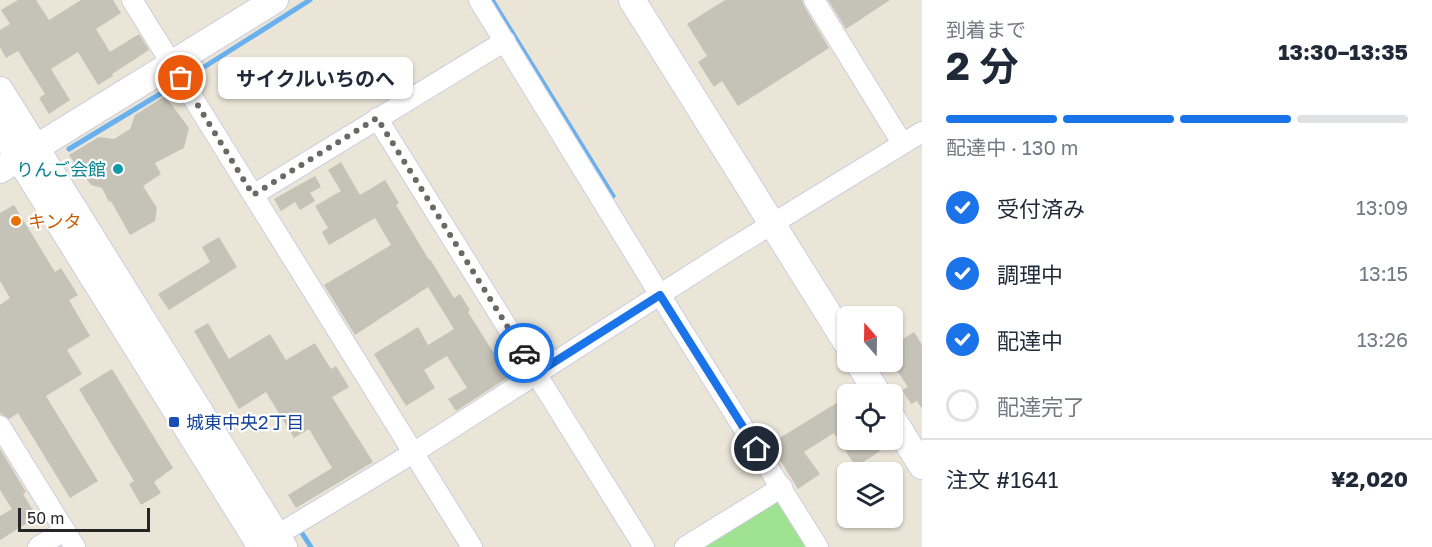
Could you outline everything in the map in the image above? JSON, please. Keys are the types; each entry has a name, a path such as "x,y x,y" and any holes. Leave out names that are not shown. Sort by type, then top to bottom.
{"street":[{"path":"132,0 472,547"},
{"path":"18,158 275,0"},
{"path":"479,0 818,547"},
{"path":"632,0 837,327"},
{"path":"814,0 902,143"},
{"path":"253,195 505,41"},
{"path":"0,90 18,158 287,537 413,453 753,235 922,132"},
{"path":"377,118 644,547"},
{"path":"0,128 261,547"},
{"path":"0,426 70,539 38,547"},
{"path":"903,436 922,466"},
{"path":"685,547 782,488"}],"green space":[{"path":"771,501 782,502 809,547 695,547"}],"building":[{"path":"18,0 36,0 49,20 81,0 113,0 121,13 96,29 110,52 139,34 149,50 98,85 78,52 51,69 70,100 49,114 39,98 45,94 18,51 6,58 0,47 0,30 10,24 1,10"},
{"path":"725,0 802,0 829,48 738,106 722,81 714,87 698,62 707,56 687,24"},
{"path":"828,0 890,0 846,29"},
{"name":"りんご会館","path":"165,96 189,128 184,148 155,163 161,174 143,186 157,208 155,221 130,235 102,188 91,185 69,155 99,137 114,139 130,129 135,115"},
{"path":"341,162 360,195 385,180 399,203 396,205 454,298 460,294 470,310 468,312 500,363 505,361 513,374 456,411 448,399 467,388 447,356 424,370 435,388 406,406 374,354 418,327 428,345 454,329 428,287 355,335 324,285 391,245 375,218 329,245 322,232 328,228 315,206 341,191 328,170"},
{"path":"315,176 321,187 310,193 315,201 300,210 295,202 281,211 274,199"},
{"path":"14,205 55,272 61,268 78,295 69,300 90,336 67,350 82,374 46,396 98,481 70,498 18,413 9,419 0,413 0,305 10,298 0,281 0,213"},
{"path":"219,237 237,267 169,310 158,294 210,262 202,247"},
{"path":"208,323 229,359 270,334 286,360 315,343 331,369 336,366 349,387 332,397 373,462 296,508 288,495 332,468 309,429 294,438 266,392 239,409 194,331"},
{"path":"914,332 922,345 922,409 917,401 911,404 903,392 908,387 898,372 903,372 903,339"},
{"path":"112,369 173,468 154,482 161,493 141,505 129,484 134,481 79,389"},
{"path":"837,403 837,438 834,433 804,452 820,474 798,489 770,444"},
{"path":"0,449 26,492 23,494 37,517 0,540 0,516 12,509 0,490"},
{"path":"845,450 880,451 864,462 853,462"}],"waterway":[{"path":"193,74 310,0"},
{"path":"492,0 613,196"},
{"path":"69,149 170,88"},
{"path":"302,529 300,530 311,547"}],"way so far":[{"path":"181,78 253,195 377,118 524,353"}],"place":[{"name":"サイクルいちのへ","path":"181,78"},
{"name":"りんご会館","path":"118,169"},
{"name":"キンタ","path":"16,221"},
{"name":"城東中央2丁目","path":"174,422"}],"route":[{"path":"524,353 537,373 660,295 757,449"}]}
